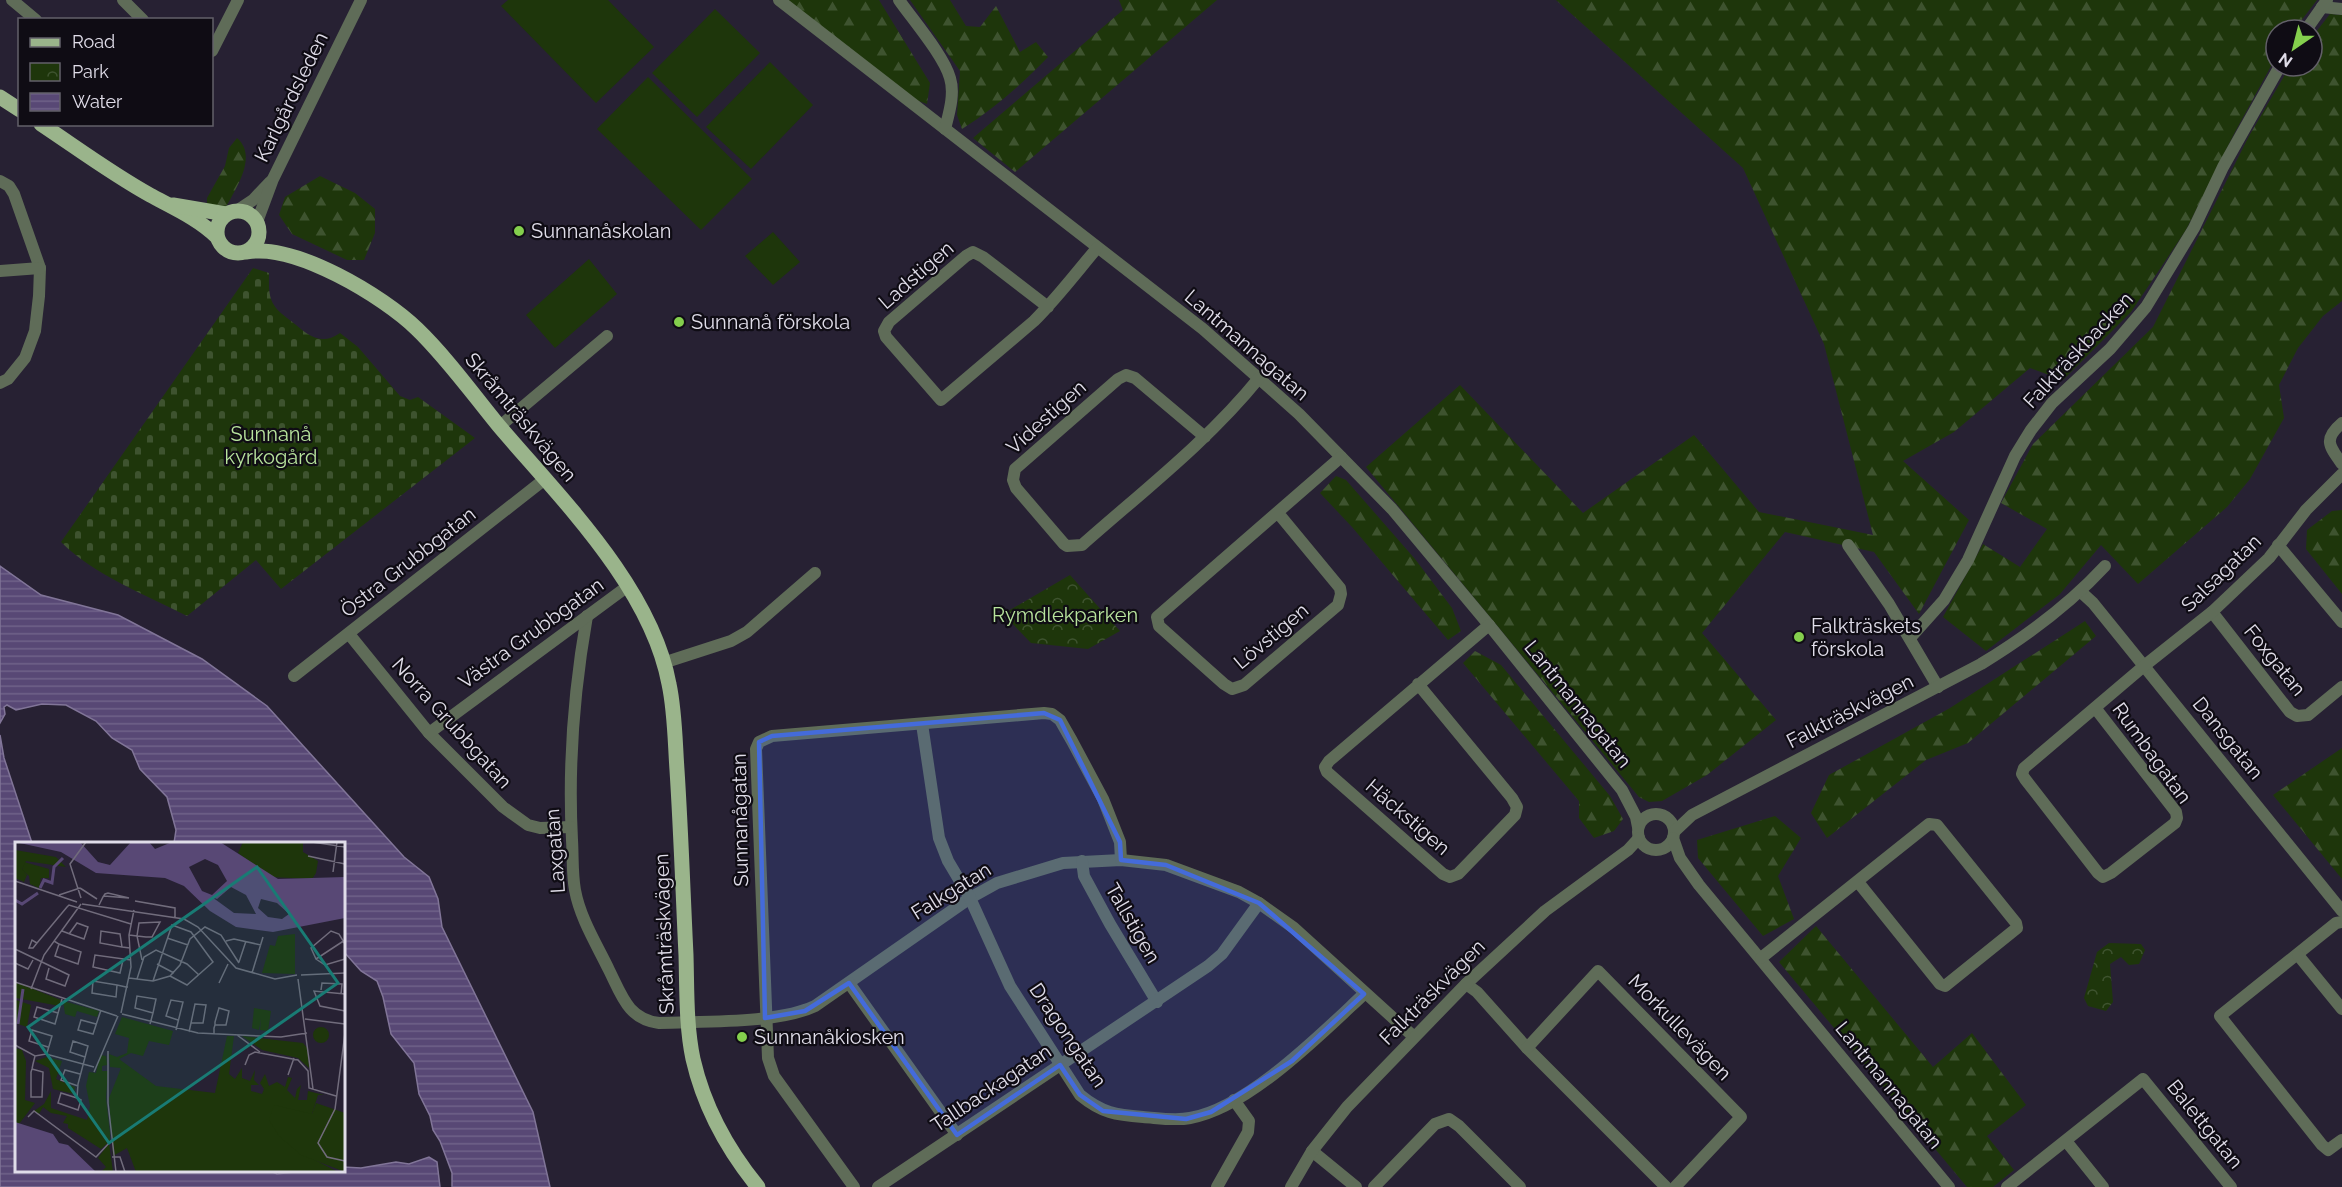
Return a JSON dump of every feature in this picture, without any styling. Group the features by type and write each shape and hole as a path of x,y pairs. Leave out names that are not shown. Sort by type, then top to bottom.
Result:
{"main road":[{"path":"0,97 18,109"},
{"path":"44,126 149,195 170,205 211,231 231,252 247,252 258,241 258,225 246,212 170,205"},
{"path":"217,237 219,222 232,212"},
{"name":"Skråmträskvägen","path":"258,225 288,255"},
{"name":"Skråmträskvägen","path":"247,252 255,250 288,255 363,288 416,328 545,478 634,594 656,639 669,683 675,735 688,1022 693,1059 709,1111 727,1145 758,1187"}],"street":[{"path":"12,0 34,18"},
{"path":"123,0 141,18"},
{"path":"213,49 238,0"},
{"name":"Karlgårdsleden","path":"258,225 273,179 361,0"},
{"name":"Lantmannagatan","path":"779,0 1203,329 1259,378 1392,509 1622,790 1645,841 1673,856 1687,868"},
{"path":"899,0 945,65 951,79 950,111 945,129"},
{"path":"2314,18 2325,3 2342,9"},
{"name":"Falkträskbacken","path":"1910,638 1944,600 1968,560 2015,456 2031,430 2052,403 2110,349 2146,307 2194,228 2223,167 2273,78"},
{"name":"Karlgårdsleden","path":"232,212 253,200 273,179"},
{"path":"0,181 9,186 14,194 40,268 35,332 25,358 8,379 0,383"},
{"name":"Ladstigen","path":"1048,307 983,257 973,252 890,322 884,331 886,337 941,400 1048,307 1097,248"},
{"path":"0,271 40,268"},
{"path":"500,426 607,336"},
{"name":"Videstigen","path":"1205,437 1135,378 1126,375 1118,379 1015,469 1013,480 1016,488 1064,544 1075,546 1082,544 1205,437 1236,406 1259,378"},
{"path":"2342,423 2332,431 2329,440 2331,449 2342,464"},
{"name":"Lövstigen","path":"1278,513 1340,588 1340,599 1338,604 1244,686 1232,688 1224,684 1159,626 1157,617 1341,457"},
{"name":"Salsagatan","path":"2144,666 2212,612 2269,558 2306,510 2342,474"},
{"name":"Östra Grubbgatan","path":"294,676 545,478"},
{"path":"1848,545 1889,603 1938,687"},
{"path":"2278,545 2342,622"},
{"name":"Falkträskvägen","path":"1692,815 1938,687 2021,640 2081,592 2105,566"},
{"path":"663,663 731,641 747,632 816,573"},
{"name":"Västra Grubbgatan","path":"429,733 628,586"},
{"name":"Dansgatan","path":"2081,592 2144,666 2342,911"},
{"name":"Foxgatan","path":"2212,612 2290,711 2297,716 2308,715 2342,687"},
{"name":"Laxgatan","path":"587,616 570,756 575,890 582,913 623,999 637,1016 646,1021 688,1022"},
{"name":"Häckstigen","path":"1418,684 1517,807 1515,815 1458,874 1450,877 1443,874 1336,780 1325,767 1329,761 1418,684 1489,625"},
{"name":"Norra Grubbgatan","path":"349,634 429,733 502,807 522,822 540,828 571,827"},
{"name":"Rumbagatan","path":"2096,709 2176,812 2177,818 2175,823 2103,877 2022,774 2024,768 2144,666"},
{"name":"Sunnanågatan","path":"854,1187 774,1076 768,1058 756,749 759,741 772,736 1052,714 1060,720 1103,799 1120,842 1121,860"},
{"name":"Dragongatan","path":"922,724 939,838 948,861 970,898 1010,986 1080,1095 1103,1111 1118,1115 1186,1119 1211,1113 1292,1061 1364,994"},
{"name":"Lantmannagatan","path":"1622,790 1641,805 1663,816 1673,835 1674,847 1687,868 1948,1187"},
{"path":"1692,815 1673,835 1667,846 1645,841 1644,818 1692,815"},
{"path":"1761,958 1929,824 1937,825 2016,923 2017,928 1945,986 1940,984 1858,882"},
{"name":"Falkträskvägen","path":"1291,1187 1312,1151 1347,1107 1413,1036 1466,984 1545,911 1629,850 1645,841"},
{"name":"Falkgatan","path":"688,1022 765,1018 804,1011 970,898 997,883 1063,863 1121,860 1166,865 1239,892 1259,903 1294,928 1364,994 1413,1036"},
{"name":"Tallstigen","path":"1082,861 1084,876 1157,1002"},
{"name":"Tallbackagatan","path":"878,1187 1208,966 1222,954 1259,903"},
{"path":"2342,922 2336,923 2220,1016 2322,1145 2328,1150 2342,1140"},
{"path":"2298,955 2342,1009"},
{"name":"Morkullevägen","path":"1527,1048 1598,971 1741,1117 1675,1187"},
{"path":"849,982 957,1135"},
{"path":"1466,984 1477,992 1527,1048 1666,1187"},
{"name":"Balettgatan","path":"2007,1187 2143,1078 2231,1187"},
{"path":"1217,1187 1248,1132 1249,1121 1234,1100"},
{"path":"1374,1187 1435,1124 1449,1119 1459,1126 1520,1187"},
{"path":"2066,1141 2103,1187"},
{"path":"1312,1151 1356,1187"}],"highlighted area":[{"path":"1044,713 1060,720 1120,842 1121,860 1166,865 1259,903 1364,994 1292,1061 1211,1112 1186,1119 1103,1111 1080,1095 1060,1065 957,1135 849,983 805,1011 765,1018 759,742 772,736"}],"green space":[{"path":"508,0 608,0 654,47 596,103 501,6"},
{"path":"787,0 879,0 930,83 927,104 916,100"},
{"path":"910,0 950,0 966,26 980,27 996,6 1020,52 1036,42 1048,57 1007,96 962,129 957,115 960,71"},
{"path":"1119,0 1217,0 1015,172 973,138 1123,10"},
{"path":"1556,0 2317,0 2303,18 2264,18 2265,78 2186,230 2131,312 2063,380 2030,368 1954,432 1903,461 1969,520 1919,614 1874,552 1785,532 1702,633 1776,720 1707,775 1662,801 1649,802 1639,797 1366,467 1460,385 1583,513 1694,435 1759,512 1873,535 1824,344 1743,168"},
{"path":"715,9 760,53 697,117 652,73"},
{"path":"2330,14 2342,15 2342,301 2323,316 2298,348 2279,385 2284,418 2250,479 2227,507 2138,584 2101,545 2060,594 1986,651 1943,617 1983,544 2020,567 2047,529 2001,503 2033,444 2153,327 2249,136 2283,78 2324,78 2324,22"},
{"path":"770,62 813,105 751,169 706,127"},
{"path":"648,77 752,179 701,230 597,129"},
{"path":"237,138 246,155 238,184 224,211 207,208 207,198 225,166 229,148"},
{"path":"320,176 355,193 375,209 375,233 364,260 347,260 292,234 279,215 285,197"},
{"path":"773,232 800,262 773,285 745,256"},
{"path":"589,259 617,294 555,348 526,315"},
{"name":"Sunnanå kyrkogård","path":"253,268 269,273 270,294 274,305 303,330 320,339 333,337 340,333 358,347 400,396 410,400 418,397 475,438 281,589 256,560 187,616 105,575 74,554 61,542"},
{"path":"1336,476 1346,480 1415,559 1452,608 1461,631 1448,640 1352,527 1320,493"},
{"path":"2342,510 2342,594 2306,549 2307,530 2332,511"},
{"name":"Rymdlekparken","path":"1070,575 1120,631 1088,649 1031,643 1003,614"},
{"path":"2085,621 2096,636 1968,743 1926,760 1827,838 1811,813 1829,775 1950,708"},
{"path":"1475,651 1501,665 1610,796 1623,819 1614,831 1594,838 1579,818 1579,801 1463,663"},
{"path":"2342,748 2342,879 2273,795"},
{"path":"1775,816 1801,838 1778,876 1794,919 1763,936 1698,858 1697,840"},
{"path":"1816,926 1933,1067 1972,1033 2026,1105 1987,1136 2014,1170 1993,1187 1967,1187 1779,962"},
{"path":"2109,943 2141,944 2145,950 2139,964 2129,965 2121,957 2110,964 2113,1002 2106,1011 2088,1006 2084,998 2097,952"}],"water":[{"path":"0,566 41,595 118,615 202,659 267,706 404,857 429,877 438,899 442,927 533,1112 550,1187 452,1187 452,1173 419,1094 414,1063 391,1034 377,981 361,971 345,953 345,842 174,842 176,830 167,797 140,769 132,750 112,738 96,721 66,705 42,704 16,710 7,705 4,707 5,714 0,723"},
{"path":"0,735 4,758 32,842 15,842 15,1172 272,1172 277,1174 345,1172 345,1167 361,1168 396,1162 409,1164 429,1157 437,1162 440,1187 0,1187"}],"place":[{"name":"Sunnanåskolan","path":"519,231"},
{"name":"Sunnanå förskola","path":"679,322"},
{"name":"Falkträskets förskola","path":"1799,637"},
{"name":"Sunnanåkiosken","path":"742,1037"}]}
